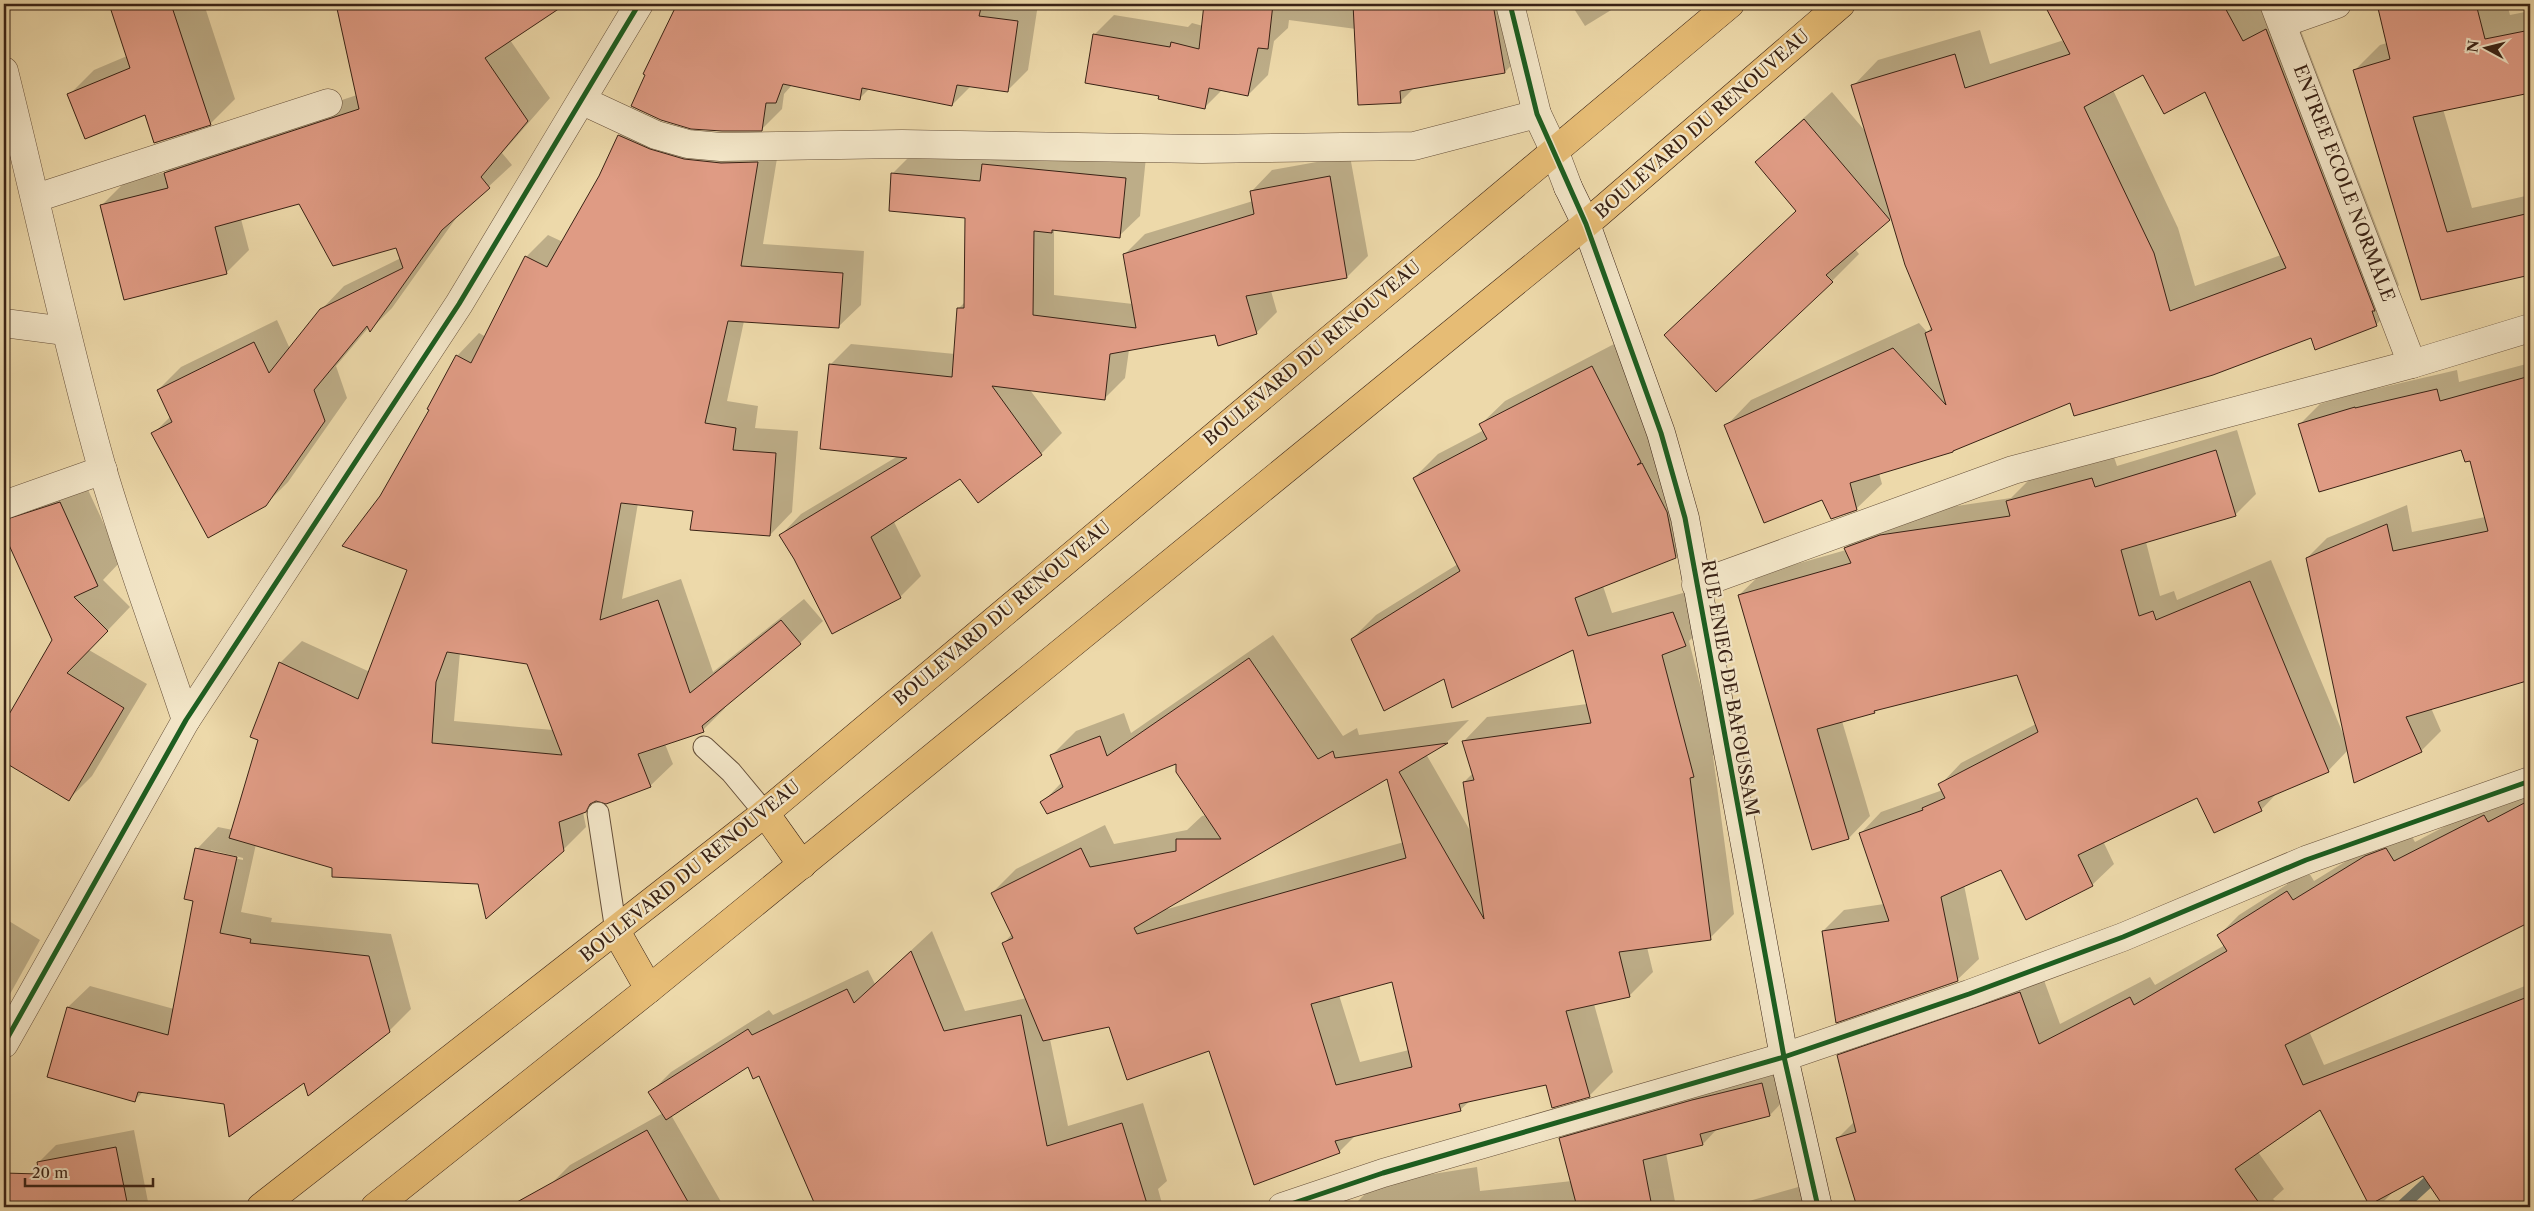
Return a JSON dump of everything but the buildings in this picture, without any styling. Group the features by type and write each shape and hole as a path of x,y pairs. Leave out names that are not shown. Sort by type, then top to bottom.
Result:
{"highway":[{"name":"BOULEVARD DU RENOUVEAU","path":"261,1207 765,813 1730,4"},
{"name":"BOULEVARD DU RENOUVEAU","path":"375,1207 649,990 1586,224 1841,4"},
{"path":"765,813 802,865"},
{"path":"616,931 649,990"}],"street":[{"path":"4,1044 186,720 459,304 639,4"},
{"name":"RUE ENIEG DE BAFOUSSAM","path":"1510,4 1537,114 1586,224 1661,433 1685,518 1784,1057 1818,1207"},
{"path":"2279,13 2338,4"},
{"name":"ENTREE ECOLE NORMALE","path":"2279,13 2412,364"},
{"path":"4,71 36,198 65,331 103,470 186,720"},
{"path":"582,101 656,135 688,144 767,147 902,144 1202,149 1414,146 1537,114"},
{"path":"36,198 328,103"},
{"path":"4,324 65,331"},
{"path":"1696,585 2013,470 2412,364 2530,328"},
{"path":"4,505 103,470"},
{"path":"1282,1207 1383,1173 1784,1057 1970,994 2114,941 2306,860 2530,781"}],"lane":[{"path":"704,747 731,772 765,813"},
{"path":"598,813 616,931"}],"waterway":[{"path":"2401,1207 2439,1172"}],"cycle path":[{"path":"4,1044 186,720 459,304 639,4"},
{"path":"1510,4 1537,114 1586,224 1661,433 1685,518 1784,1057 1818,1207"},
{"path":"1282,1207 1383,1173 1784,1057 1969,994 2123,937 2306,860 2530,781"}]}
